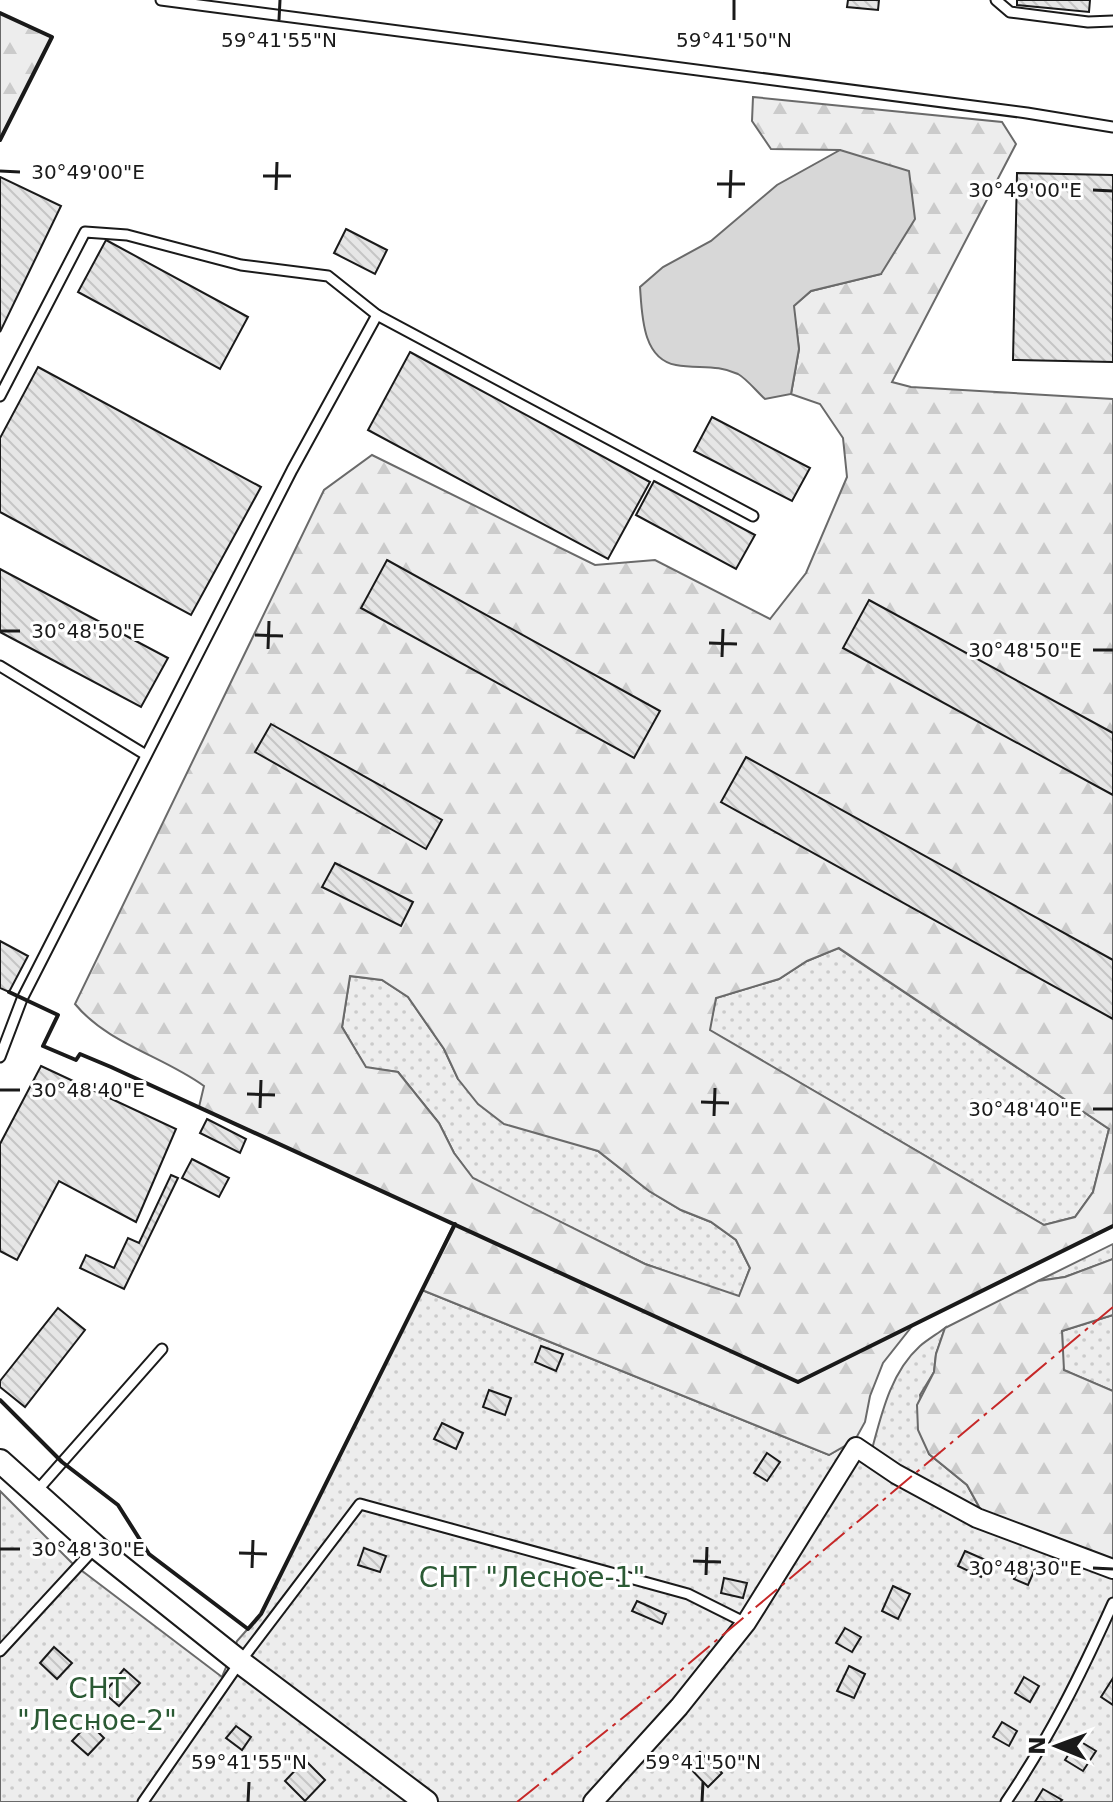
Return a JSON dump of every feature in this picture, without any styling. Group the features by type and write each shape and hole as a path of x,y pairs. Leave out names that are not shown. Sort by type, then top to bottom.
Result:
{"street":[{"path":"593,1802 679,1707 746,1623 856,1447 896,1474 977,1518 1113,1569"},
{"path":"0,1461 96,1547 240,1662 426,1802"}],"lane":[{"path":"161,0 1027,113 1113,127"},
{"path":"996,0 1010,12 1088,22 1113,21"},
{"path":"0,396 85,232 127,235 241,265 328,276 377,315 753,516"},
{"path":"0,1057 22,999 292,470 377,315"},
{"path":"0,666 146,755"},
{"path":"35,1493 162,1349"},
{"path":"143,1802 240,1662 360,1504 688,1594 746,1623"},
{"path":"0,1651 96,1547"},
{"path":"1006,1802 1041,1751 1113,1603"}],"green space":[{"path":"0,13 52,37 0,140"},
{"path":"753,97 1002,122 1016,144 892,382 911,387 1113,399 1113,1226 913,1325 883,1363 870,1396 865,1422 855,1440 829,1455 422,1290 454,1224 199,1107 204,1086 120,1040 88,1018 75,1004 324,490 372,455 595,565 655,560 770,619 806,573 847,477 843,438 820,404 791,394 799,349 793,306 811,291 881,274 840,150 771,149 752,121","holes":["839,948 1109,1129 1093,1192 1075,1217 1044,1225 710,1030 716,998 779,979 807,961","350,976 382,980 408,997 444,1049 458,1079 478,1104 504,1124 598,1151 649,1191 681,1210 711,1222 736,1240 750,1268 739,1296 645,1264 473,1178 454,1153 439,1123 398,1072 366,1067 342,1027"]},
{"path":"838,948 1109,1129 1093,1192 1075,1217 1044,1225 709,1030 716,998 779,979 807,961"},
{"path":"350,976 382,980 408,997 444,1049 458,1079 566,1140 598,1151 649,1191 681,1210 711,1222 736,1240 750,1268 739,1297 645,1264 473,1179 454,1153 439,1123 398,1072 366,1068 342,1027"},
{"path":"1113,1244 1113,1259 1065,1277 1038,1281"},
{"path":"1113,1259 1113,1315 1062,1331 1064,1370 1113,1391 1113,1567 988,1523 967,1485 929,1454 918,1430 917,1405 934,1372 936,1354 945,1328 1038,1281 1065,1277"},
{"name":"СНТ \"Лесное-1\"","path":"422,1290 829,1455 855,1440 871,1453 888,1396 901,1369 920,1346 945,1328 936,1354 934,1372 920,1395 929,1454 967,1485 988,1523 1113,1567 1113,1802 0,1802 0,1491 73,1564 222,1677 237,1641 261,1614"},
{"path":"1113,1315 1113,1391 1063,1370 1062,1331"}],"shaded area":[{"path":"840,150 909,171 915,219 881,274 811,291 794,306 799,349 791,394 765,399 738,374 715,368 676,365 656,354 646,334 640,287 663,267 711,241 777,185"}],"building":[{"path":"848,0 879,0 878,10 847,7"},
{"path":"1017,0 1090,0 1089,12 1017,5"},
{"path":"1017,173 1113,175 1113,362 1013,360"},
{"path":"0,177 61,206 0,332"},
{"path":"346,229 387,250 375,274 334,253"},
{"path":"106,240 248,317 220,369 78,292"},
{"path":"410,352 650,482 608,559 368,430"},
{"path":"38,367 261,487 191,615 0,512 0,438"},
{"path":"712,417 810,468 792,501 694,451"},
{"path":"654,481 755,535 736,569 636,515"},
{"path":"387,560 660,711 634,758 361,608"},
{"path":"0,569 168,658 141,707 0,632"},
{"path":"869,600 1113,733 1113,795 843,648"},
{"path":"271,724 442,820 426,849 255,752"},
{"path":"746,757 1113,960 1113,1019 721,802"},
{"path":"335,863 413,902 401,926 322,887"},
{"path":"0,941 28,956 9,992 0,988"},
{"path":"41,1066 176,1129 136,1222 59,1181 17,1260 0,1251 0,1144"},
{"path":"207,1119 246,1139 240,1153 200,1133"},
{"path":"192,1159 229,1178 219,1197 182,1178"},
{"path":"171,1175 178,1178 124,1289 80,1268 86,1255 114,1268 128,1238 139,1243"},
{"path":"58,1308 85,1330 25,1407 0,1387 0,1381"},
{"path":"541,1346 563,1354 556,1371 535,1362"},
{"path":"489,1390 511,1398 505,1415 483,1407"},
{"path":"442,1423 463,1433 456,1449 434,1439"},
{"path":"767,1453 780,1462 767,1481 754,1473"},
{"path":"364,1548 386,1556 380,1572 358,1565"},
{"path":"965,1551 988,1561 981,1577 958,1566"},
{"path":"1022,1563 1035,1569 1028,1585 1014,1579"},
{"path":"724,1578 747,1583 743,1598 721,1593"},
{"path":"893,1586 910,1594 898,1619 882,1611"},
{"path":"637,1601 666,1614 662,1624 632,1611"},
{"path":"845,1628 861,1637 852,1652 836,1643"},
{"path":"54,1647 72,1663 57,1679 40,1663"},
{"path":"849,1666 865,1674 854,1698 837,1691"},
{"path":"124,1669 140,1683 119,1706 104,1693"},
{"path":"1024,1677 1039,1686 1030,1702 1015,1693"},
{"path":"1113,1678 1113,1705 1101,1697"},
{"path":"1002,1722 1017,1731 1009,1746 993,1737"},
{"path":"89,1723 104,1738 88,1755 72,1741"},
{"path":"236,1726 251,1737 242,1750 226,1738"},
{"path":"1078,1740 1096,1751 1083,1771 1065,1760"},
{"path":"700,1752 722,1773 708,1787 687,1765"},
{"path":"305,1760 325,1780 305,1801 285,1781"},
{"path":"1043,1789 1062,1800 1035,1802"}],"wall":[{"path":"0,13 52,37 0,140"},
{"path":"9,992 58,1015 43,1046 76,1060 80,1054 111,1067 798,1382 1113,1226"},
{"path":"0,1400 62,1462 118,1505 149,1554 248,1629 261,1614 455,1224"}],"power":[{"path":"517,1802 649,1697 1113,1307"}],"park label":[{"name":"СНТ \"Лесное-2\"","path":"97,1704"}]}
